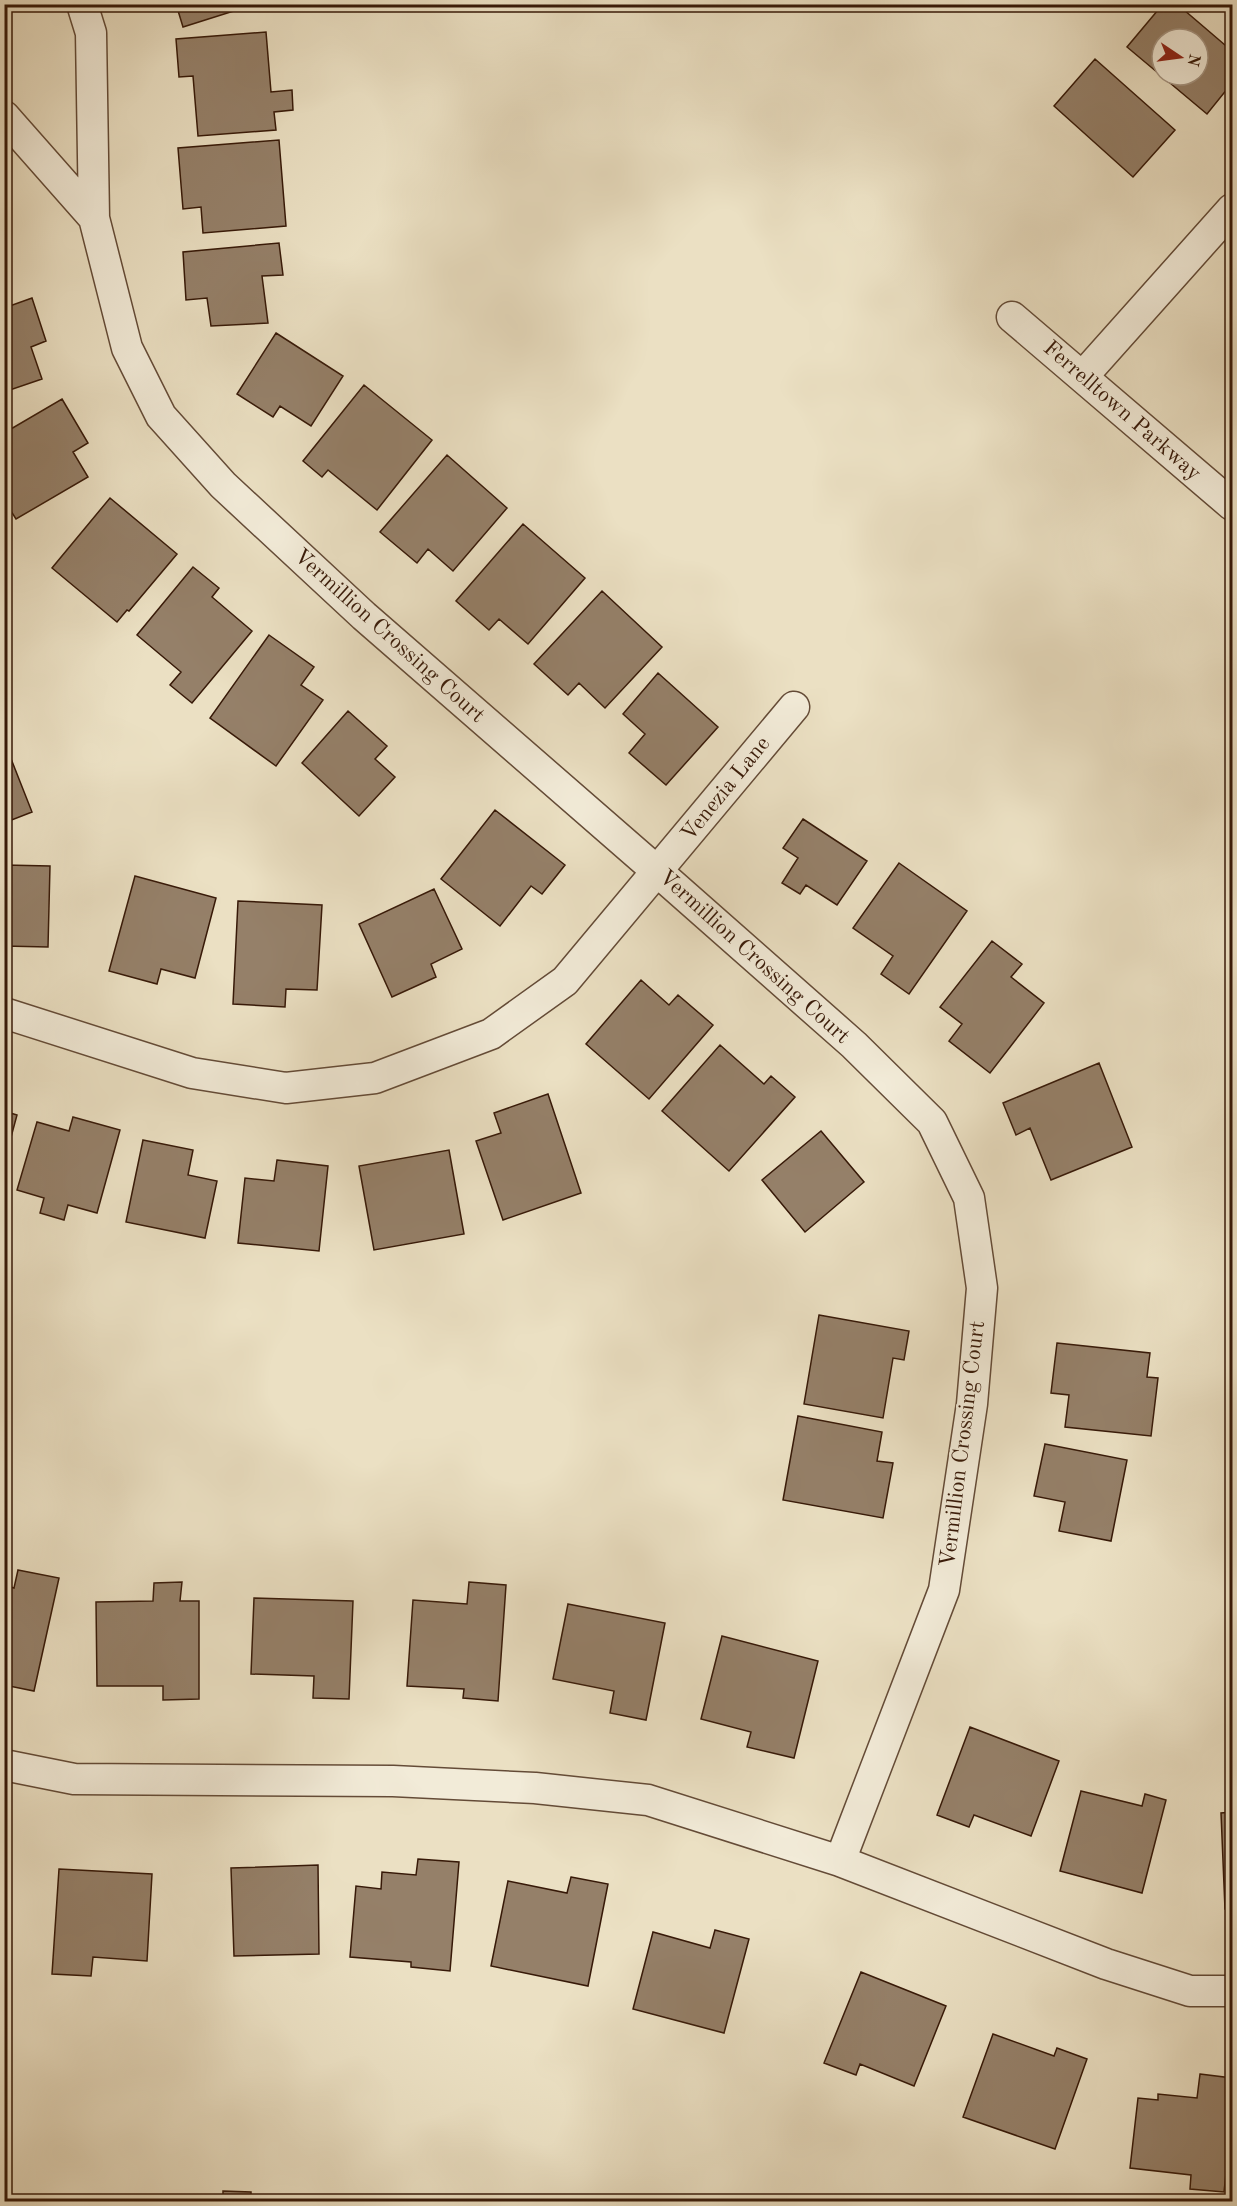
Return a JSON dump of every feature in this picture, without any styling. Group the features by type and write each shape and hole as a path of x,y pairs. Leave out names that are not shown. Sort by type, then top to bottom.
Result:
{"street":[{"name":"Vermillion Crossing Court","path":"82,4 91,33 94,218 127,348 161,416 223,485 364,616 854,1045 932,1122 969,1198 981,1288 972,1404 944,1590 840,1861"},
{"name":"Vermillion Crossing Court","path":"4,116 94,218"},
{"path":"1083,376 1233,209"},
{"name":"Ferrelltown Parkway","path":"1012,317 1233,505"},
{"name":"Venezia Lane","path":"4,1013 192,1073 286,1088 375,1078 491,1034 565,981 794,706"},
{"path":"4,1765 74,1779 393,1781 535,1788 648,1800 840,1861 1106,1964 1190,1991 1233,1991"}],"building":[{"path":"176,4 256,4 183,27"},
{"path":"1163,4 1177,4 1204,27 1150,27 1150,66 1127,47"},
{"path":"266,32 271,92 292,90 293,110 274,112 276,130 198,136 193,76 179,77 176,39"},
{"path":"1210,32 1232,51 1232,83 1207,114 1175,87 1210,87"},
{"path":"1095,59 1175,130 1133,177 1054,106"},
{"path":"279,140 286,226 203,233 201,207 183,209 178,148"},
{"path":"279,243 283,275 262,276 268,323 211,326 207,298 186,300 183,252"},
{"path":"32,298 46,341 31,347 42,379 4,392 4,308"},
{"path":"276,333 343,376 311,426 280,406 273,417 237,394"},
{"path":"364,385 432,440 377,510 328,470 322,477 303,461"},
{"path":"62,399 88,443 73,452 88,477 16,519 4,500 4,433"},
{"path":"447,455 507,508 453,571 428,549 417,563 380,532"},
{"path":"110,498 177,554 117,622 52,568"},
{"path":"523,524 585,578 528,644 499,619 489,630 456,601"},
{"path":"193,567 219,588 212,597 252,631 192,703 170,685 181,672 137,635"},
{"path":"602,591 662,647 605,708 579,683 568,695 534,664"},
{"path":"269,635 314,667 301,685 323,700 276,766 210,718"},
{"path":"658,673 718,727 666,785 629,753 645,734 623,714"},
{"path":"348,711 387,746 375,759 395,777 359,816 302,763"},
{"path":"4,741 32,812 4,823"},
{"path":"495,810 565,865 542,894 531,886 500,926 441,879"},
{"path":"803,819 867,861 837,905 806,885 800,894 782,883 798,858 783,848"},
{"path":"899,863 967,911 909,994 881,974 893,956 853,928"},
{"path":"4,865 50,866 48,947 4,946"},
{"path":"135,876 216,898 195,978 161,969 157,984 109,971"},
{"path":"434,889 462,949 431,964 436,977 392,997 359,924"},
{"path":"238,901 322,905 317,990 286,989 285,1007 233,1004"},
{"path":"992,941 1022,964 1011,977 1044,1003 990,1073 949,1041 962,1024 940,1007"},
{"path":"641,980 669,1005 678,995 713,1025 649,1099 586,1044"},
{"path":"720,1045 764,1084 771,1076 795,1097 729,1171 662,1111"},
{"path":"1099,1063 1132,1147 1051,1180 1030,1128 1016,1135 1003,1103"},
{"path":"548,1094 581,1193 503,1220 476,1141 501,1133 494,1113"},
{"path":"4,1111 17,1115 4,1163"},
{"path":"73,1117 120,1130 97,1213 68,1205 64,1220 40,1213 44,1198 17,1190 37,1122 69,1131"},
{"path":"821,1131 864,1182 805,1232 762,1180"},
{"path":"143,1140 193,1150 188,1175 217,1181 205,1238 126,1222"},
{"path":"449,1150 464,1234 374,1250 359,1166"},
{"path":"277,1160 328,1166 319,1251 238,1243 245,1178 274,1181"},
{"path":"819,1315 909,1331 904,1360 893,1358 883,1418 804,1404"},
{"path":"1057,1343 1150,1353 1147,1377 1158,1378 1151,1436 1065,1427 1069,1395 1051,1393"},
{"path":"798,1416 882,1432 877,1461 893,1463 883,1518 783,1500"},
{"path":"1045,1444 1127,1460 1111,1541 1059,1531 1065,1502 1034,1496"},
{"path":"18,1570 59,1578 34,1691 4,1685 4,1585 14,1588"},
{"path":"182,1582 180,1601 199,1601 199,1699 163,1700 163,1686 97,1686 96,1602 153,1601 154,1583"},
{"path":"469,1582 506,1585 498,1701 463,1698 464,1689 407,1686 413,1600 467,1604"},
{"path":"254,1598 353,1601 349,1699 313,1698 314,1676 251,1674"},
{"path":"568,1604 665,1623 646,1720 610,1713 614,1691 553,1679"},
{"path":"722,1636 818,1661 794,1758 747,1747 751,1732 701,1719"},
{"path":"970,1727 1059,1761 1031,1836 974,1815 969,1827 937,1815"},
{"path":"1081,1791 1142,1806 1145,1794 1166,1800 1142,1893 1060,1871"},
{"path":"1232,1812 1232,1909 1225,1909 1221,1813"},
{"path":"418,1859 459,1862 450,1971 411,1967 411,1962 350,1957 356,1886 381,1889 382,1872 416,1875"},
{"path":"318,1865 319,1954 234,1956 231,1868"},
{"path":"59,1869 152,1874 147,1961 93,1957 91,1976 52,1974"},
{"path":"571,1877 608,1884 588,1986 491,1966 508,1881 567,1893"},
{"path":"715,1930 749,1939 724,2033 633,2009 653,1932 710,1948"},
{"path":"861,1972 946,2006 914,2086 860,2064 856,2075 824,2063"},
{"path":"993,2034 1054,2056 1057,2048 1087,2059 1055,2149 963,2117"},
{"path":"1200,2074 1232,2078 1232,2117 1224,2192 1190,2189 1191,2175 1130,2168 1138,2098 1158,2100 1158,2094 1197,2098"},
{"path":"223,2191 251,2192 251,2202 223,2202"}]}
